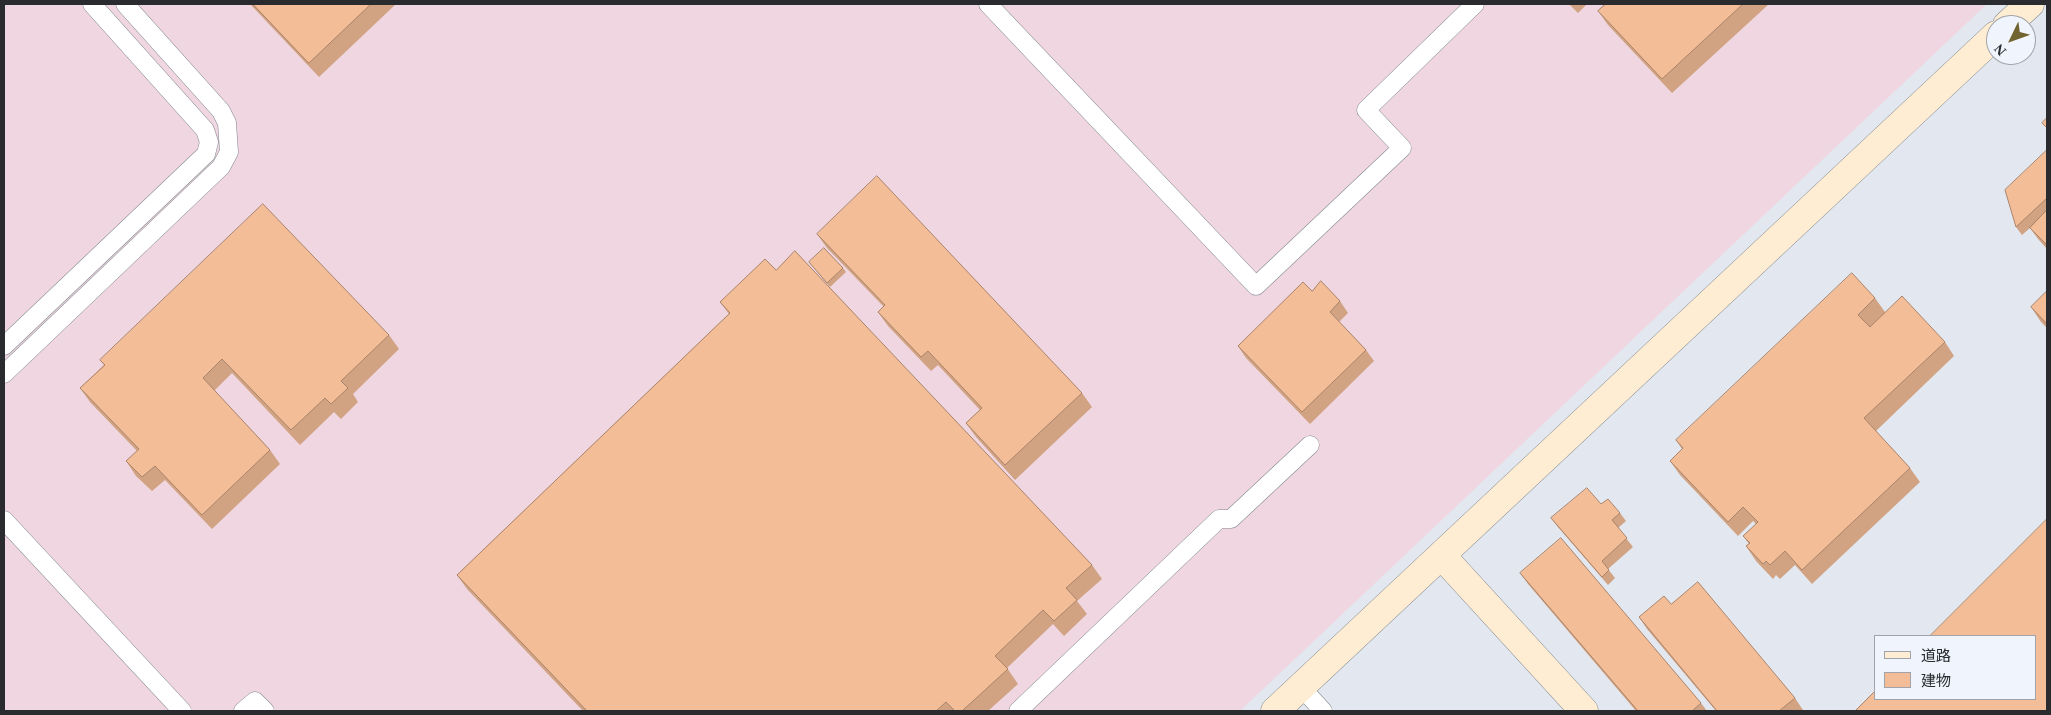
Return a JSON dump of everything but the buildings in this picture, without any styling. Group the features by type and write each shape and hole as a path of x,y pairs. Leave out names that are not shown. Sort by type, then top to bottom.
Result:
{"street":[{"path":"2018,15 2030,4"},
{"path":"1275,711 1986,44"},
{"path":"1442,556 1584,711"}],"lane":[{"path":"4,346 206,154 209,142 206,130 92,4"},
{"path":"4,374 221,167 230,152 227,123 221,111 125,4"},
{"path":"989,4 1256,286 1402,148 1366,110 1475,4"},
{"path":"1018,711 1218,519 1231,519 1310,445"},
{"path":"4,520 182,711"},
{"path":"1301,687 1323,711"},
{"path":"243,711 255,701 265,711"}],"shaded area":[{"path":"4,4 1987,4 1240,711 4,711"}]}
